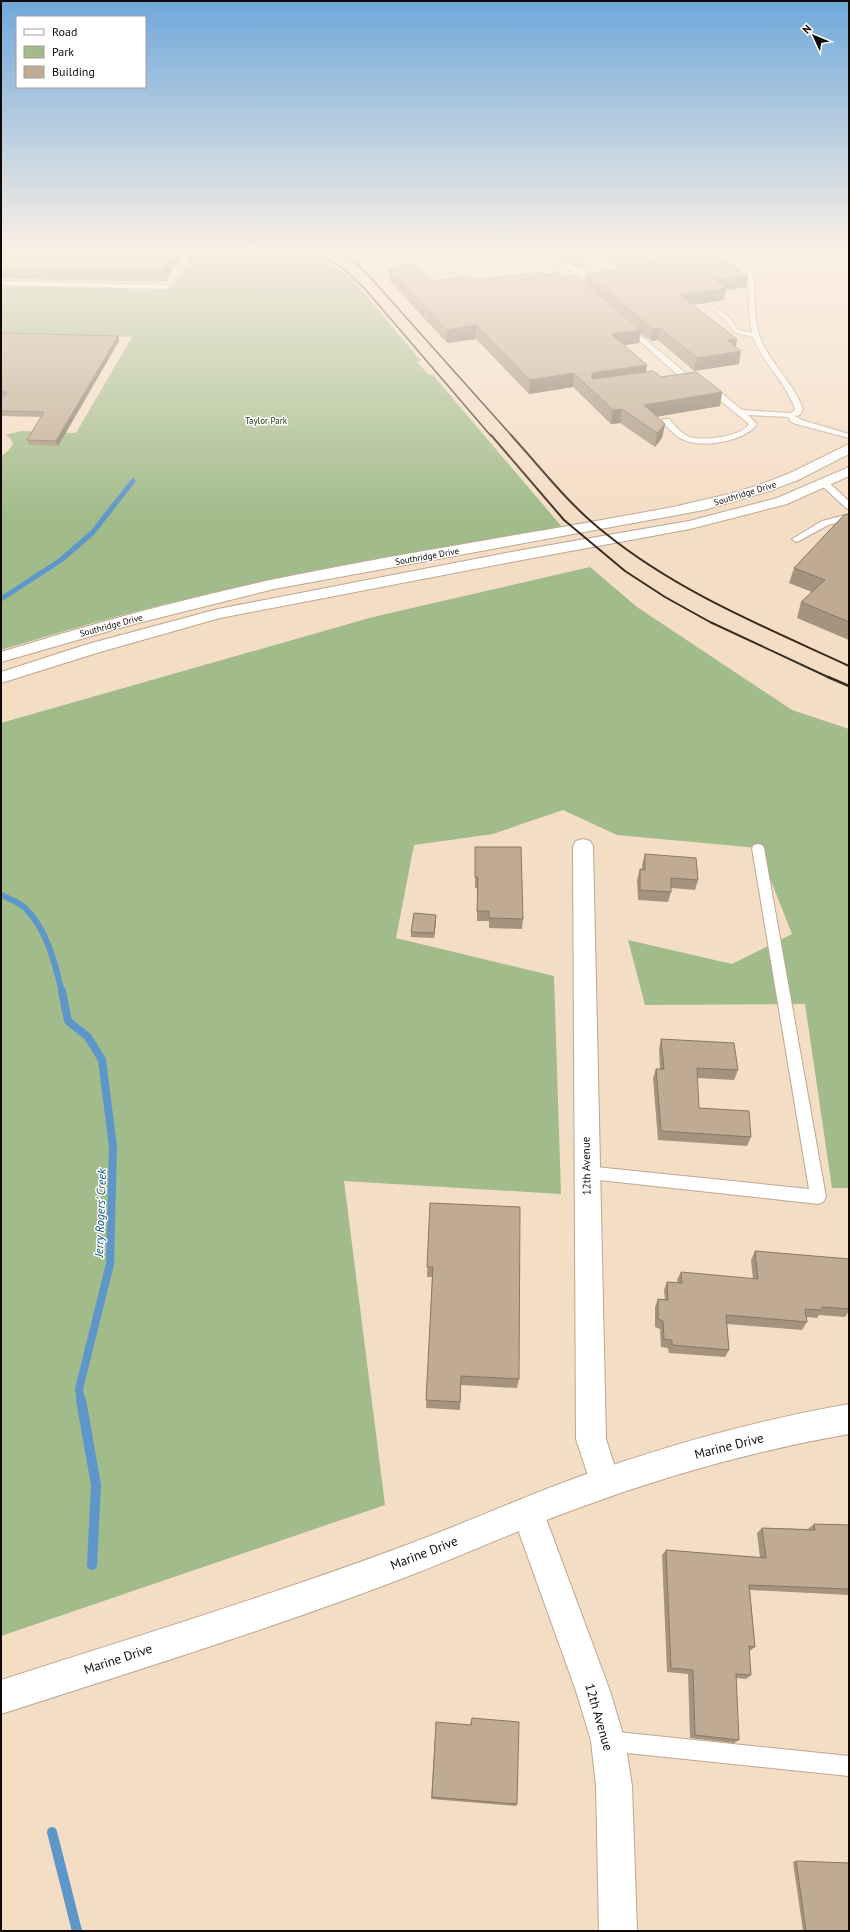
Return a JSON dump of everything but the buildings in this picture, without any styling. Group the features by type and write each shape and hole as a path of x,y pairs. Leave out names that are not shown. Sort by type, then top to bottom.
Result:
{"main road":[{"name":"Southridge Drive","path":"1,657 85,632 250,590 504,542 661,515 720,502 765,488 824,464 849,448"},
{"path":"824,464 824,483"},
{"name":"Southridge Drive","path":"1,678 94,648 218,614 522,555 690,525 782,501 849,471"},
{"name":"12th Avenue","path":"583,846 586,1173 591,1439 605,1483"},
{"name":"Marine Drive","path":"1,1697 242,1620 401,1563 605,1483 696,1454 813,1425 849,1419"},
{"name":"12th Avenue","path":"528,1513 593,1692 608,1741 614,1786 618,1931"}],"lane":[{"path":"640,339 680,376 714,391 741,412 752,422 752,428 738,436 715,440 688,439 666,421"},
{"path":"741,412 790,414 796,413 799,409 797,400 768,359 759,339"},
{"path":"790,414 794,420 799,422 849,436"},
{"path":"824,483 849,506"},
{"path":"796,539 825,523 849,517"},
{"path":"586,1173 818,1197 758,848"},
{"path":"608,1741 849,1766"}],"green space":[{"name":"Taylor Park","path":"131,339 403,339 421,361 417,362 429,375 433,375 562,527 377,558 275,578 118,616 1,650 1,456 8,451 13,444 10,438 5,435 21,431 76,433"},
{"path":"590,567 637,607 792,710 849,729 849,1188 832,1188 805,1004 645,1005 628,940 732,964 792,934 758,848 617,835 563,810 493,834 414,845 396,938 554,976 561,1194 344,1181 385,1505 1,1636 1,723 373,617"}],"waterway":[{"name":"Jerry Rogers' Creek","path":"1,599 61,560 93,532 133,481"},
{"name":"Jerry Rogers' Creek","path":"1,895 17,902 33,916 45,936 62,992"},
{"name":"Jerry Rogers' Creek","path":"62,991 68,1021 88,1037 102,1060 113,1147 110,1264 79,1389 81,1401"},
{"name":"Jerry Rogers' Creek","path":"81,1400 96,1485 92,1565"},
{"name":"Jerry Rogers' Creek","path":"52,1832 77,1931"}],"railway":[{"path":"408,339 491,436"},
{"path":"426,339 512,436"},
{"path":"491,435 564,520 625,571 665,597 710,622 830,678"},
{"path":"511,435 579,511 633,554 692,591 754,622 849,666"},
{"path":"828,677 849,686"}]}
